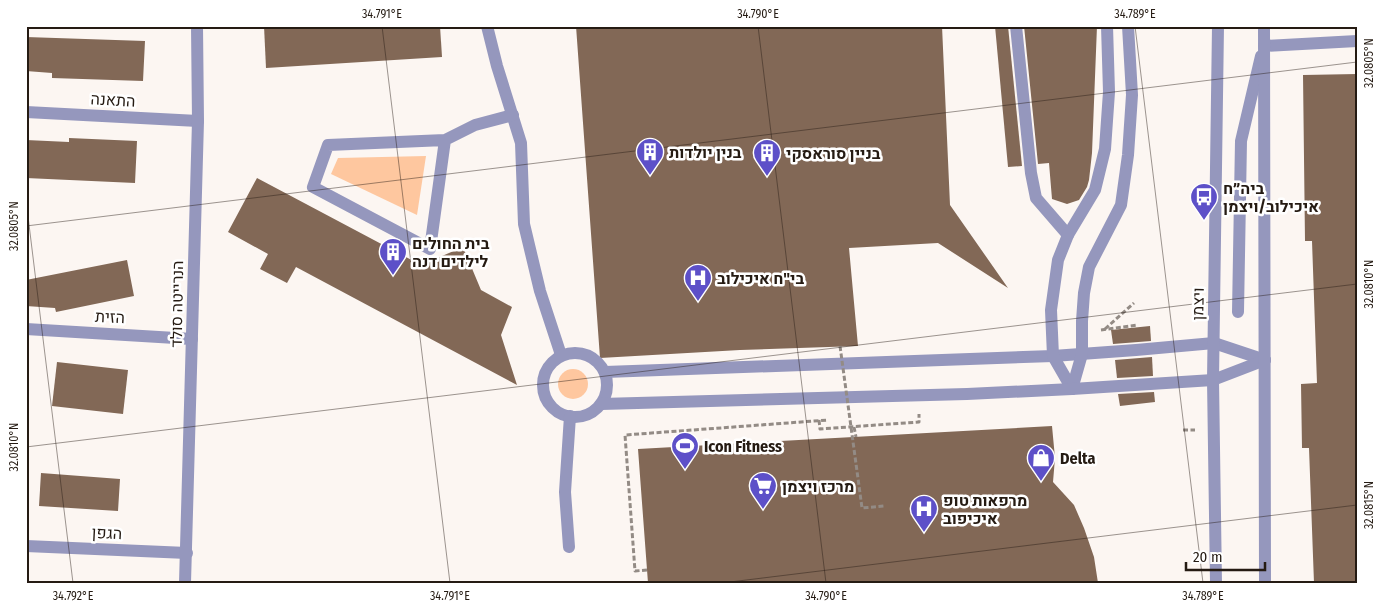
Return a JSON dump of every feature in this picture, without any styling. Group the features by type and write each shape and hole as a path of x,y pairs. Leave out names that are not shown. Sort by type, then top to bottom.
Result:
{"street":[{"name":"הנרייטה סולד","path":"185,583 198,121 197,26"},
{"path":"488,26 497,66 521,143 524,224 540,291 561,355"},
{"path":"1016,26 1031,173 1036,198 1068,235"},
{"path":"1072,389 1053,356 1050,310 1058,260 1068,235 1095,190 1105,150 1109,92 1107,26"},
{"path":"1072,389 1082,354 1084,293 1089,267 1121,206 1128,155 1132,95 1128,26"},
{"name":"ויצמן","path":"1216,583 1213,380 1218,26"},
{"path":"1264,26 1265,583"},
{"path":"1264,46 1357,41"},
{"path":"1238,312 1242,141 1264,46"},
{"name":"התאנה","path":"26,112 198,121"},
{"path":"445,140 430,249 313,187 328,145 445,140 475,125 512,115"},
{"name":"הזית","path":"26,329 192,338"},
{"path":"605,372 1053,356 1214,343 1265,360"},
{"path":"581,353 591,356 605,372 607,388 605,397 595,410 587,414 579,417 560,414 552,408 546,399 543,379 546,369 552,361 561,355 581,353"},
{"path":"601,404 967,394 1213,380 1265,360"},
{"path":"569,547 564,492 570,416"},
{"name":"הגפן","path":"26,546 187,553"}],"path":[{"path":"1105,330 1134,303"},
{"path":"840,346 862,508 884,506"},
{"path":"819,420 820,429 854,427 919,422 919,413 927,412"},
{"path":"846,418 855,418"},
{"path":"647,570 635,571 624,435 837,419"},
{"path":"854,427 856,437"}],"shaded area":[{"path":"426,156 417,215 331,174 338,158"},
{"path":"573,369 584,373 588,384 584,395 573,399 562,395 558,384 562,373"}],"building":[{"path":"264,26 440,26 442,57 266,68"},
{"name":"בניין סוראסקי","path":"576,26 942,26 950,205 1008,288 938,243 849,248 858,346 600,358"},
{"path":"995,26 1008,26 1022,166 1008,167"},
{"path":"1024,26 1097,26 1092,153 1089,180 1079,200 1067,204 1052,199 1049,163 1038,164"},
{"path":"26,37 145,41 143,81 52,78 52,73 26,71"},
{"path":"1357,74 1357,583 1314,583 1309,448 1302,448 1301,384 1317,383 1312,241 1305,241 1303,75"},
{"path":"69,138 137,141 135,183 26,178 26,140 69,142"},
{"name":"בית החולים לילדים דנה","path":"257,178 421,265 463,247 481,290 512,307 501,335 517,385 296,267 287,283 260,269 268,254 228,232"},
{"path":"127,260 134,296 56,312 55,308 26,306 26,280"},
{"path":"1150,326 1151,341 1113,344 1111,330"},
{"path":"1152,357 1153,376 1117,378 1115,360"},
{"path":"57,362 128,370 123,414 52,406"},
{"path":"1154,392 1155,402 1120,406 1118,394"},
{"name":"מרכז ויצמן","path":"1052,426 1055,458 1053,482 1074,505 1094,557 1098,583 648,583 638,449"},
{"path":"41,473 120,479 118,511 39,506"}],"place":[{"name":"בנין יולדות","path":"650,176"},
{"name":"בניין סוראסקי","path":"767,177"},
{"name":"ביה״ח איכילוב/ויצמן","path":"1204,221"},
{"name":"בית החולים לילדים דנה","path":"393,276"},
{"name":"בי\"ח איכילוב","path":"698,302"},
{"name":"Icon Fitness","path":"685,470"},
{"name":"Delta","path":"1041,482"},
{"name":"מרכז ויצמן","path":"763,510"},
{"name":"מרפאות טופ איכיפוב","path":"924,533"}]}
